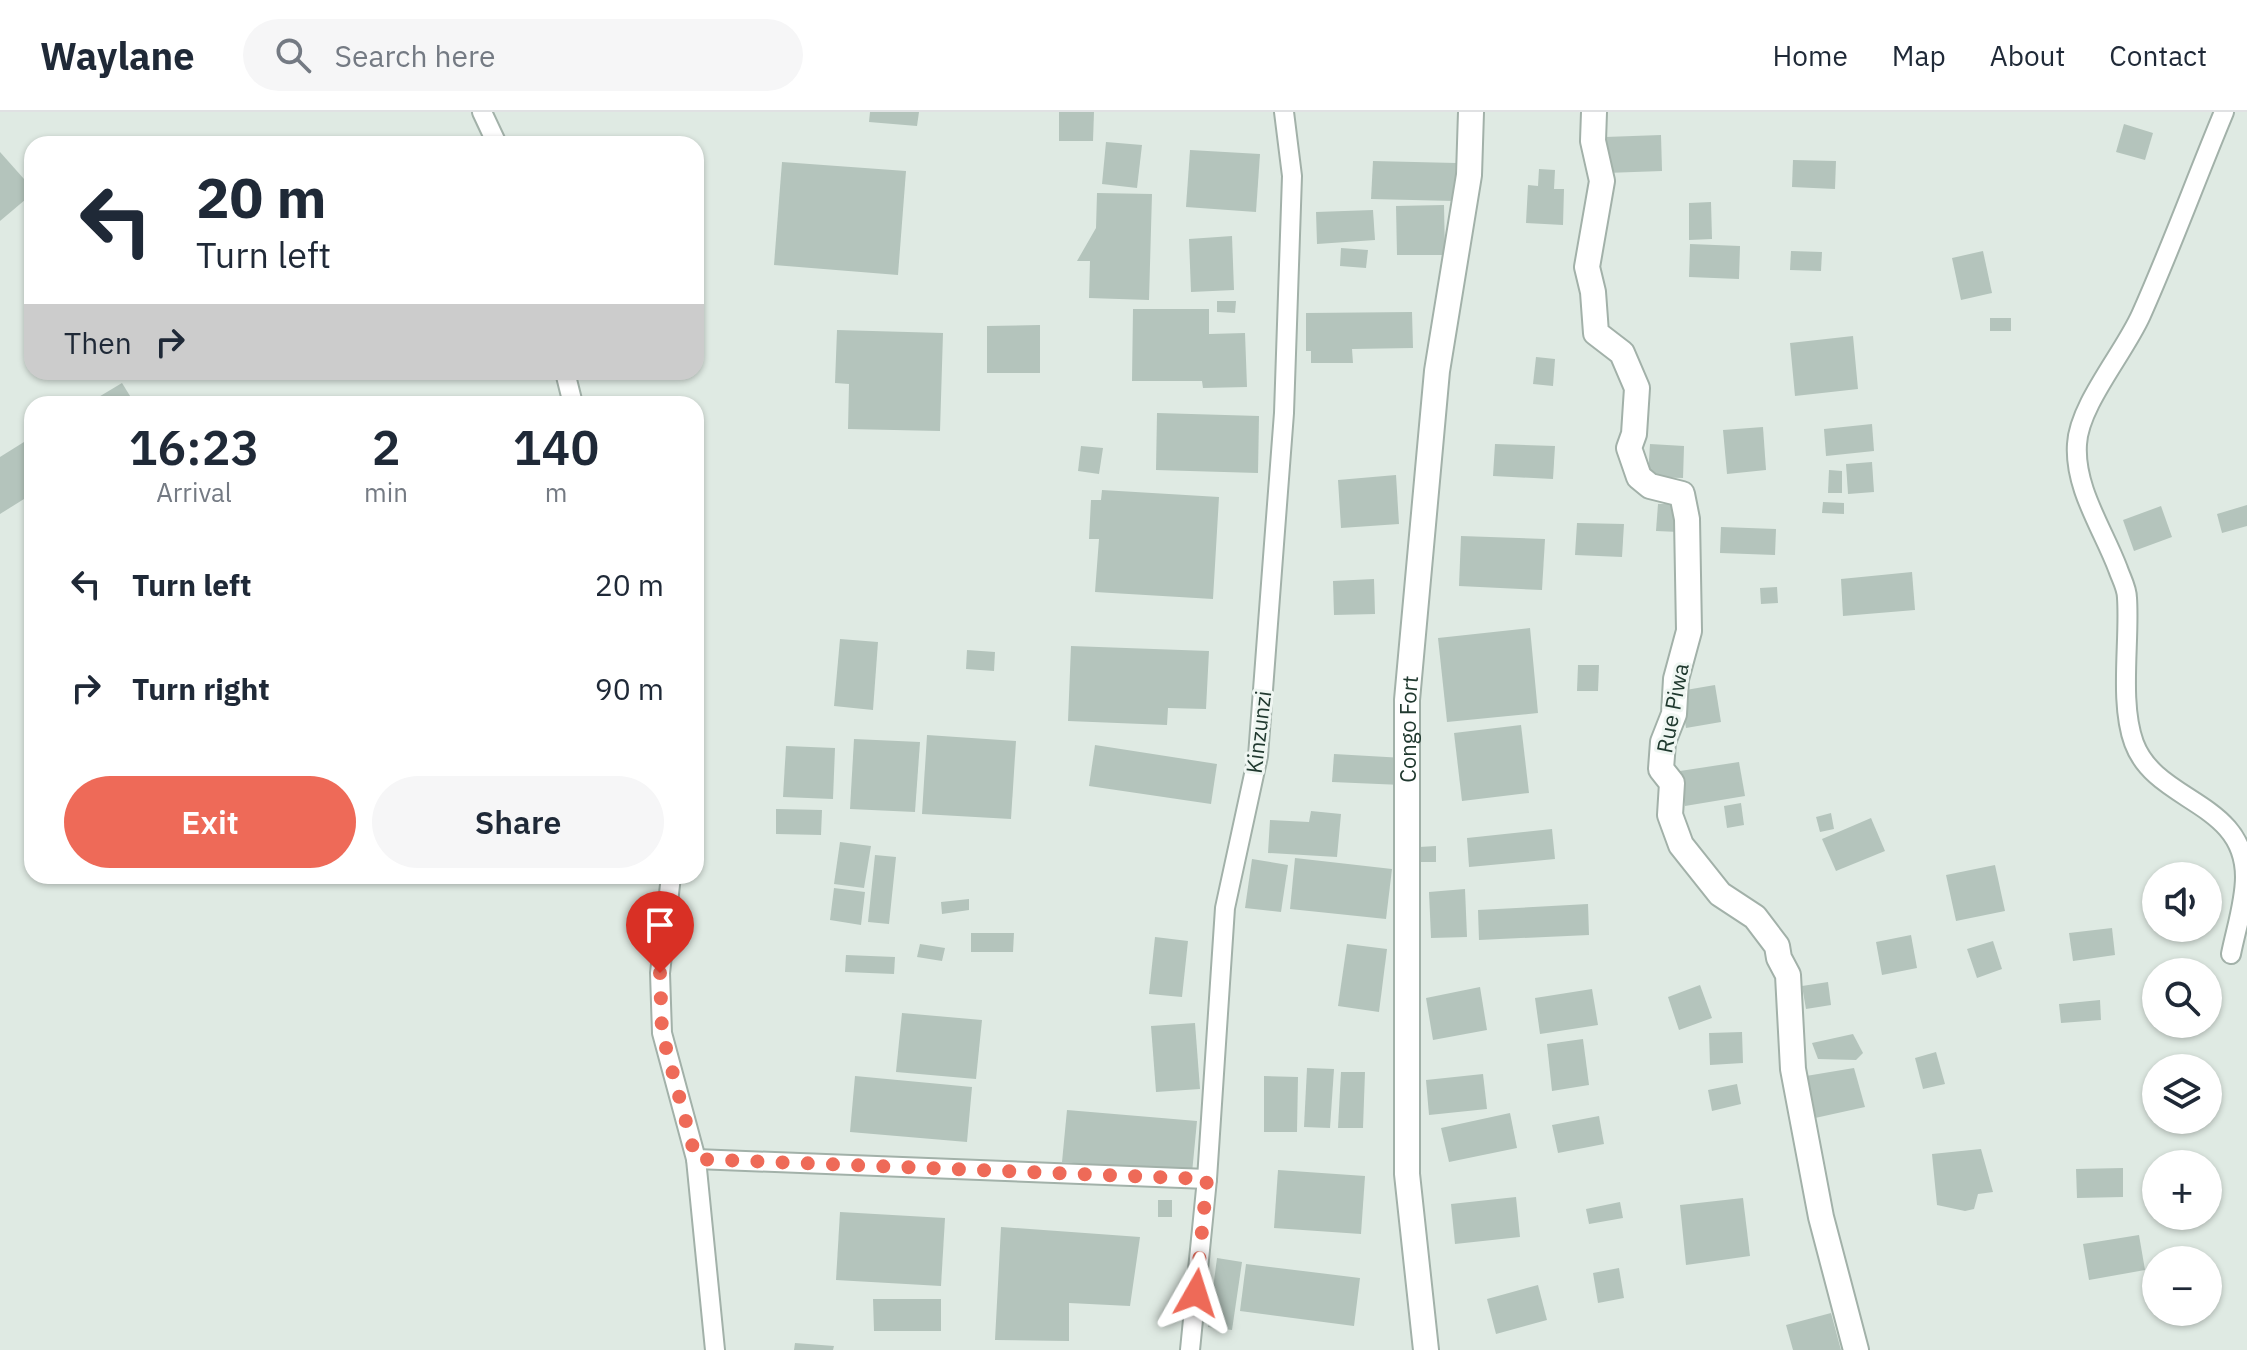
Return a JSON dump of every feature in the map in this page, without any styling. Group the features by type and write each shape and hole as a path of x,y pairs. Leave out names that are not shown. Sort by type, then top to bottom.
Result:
{"street":[{"name":"Congo Fort","path":"1426,1350 1413,1256 1407,1174 1404,824 1407,700 1437,371 1469,175 1471,112"},
{"name":"Rue Piwa","path":"1594,112 1593,141 1602,181 1587,267 1593,292 1596,333 1622,353 1637,388 1629,448 1639,477 1650,486 1682,494 1687,519 1689,631 1676,679 1674,714 1661,756 1661,769 1672,783 1670,815 1681,845 1720,894 1755,917 1777,946 1788,975 1793,1069 1821,1217 1856,1350"}],"lane":[{"path":"482,112 493,136"},
{"name":"Kinzunzi","path":"1190,1350 1207,1179 1225,908 1258,756 1283,428 1292,176 1284,112"},
{"path":"2224,112 2142,313 2124,351 2087,407 2076,442 2079,482 2127,594 2128,718 2134,743 2156,776 2173,790 2205,806 2224,822 2238,846 2245,873 2231,954"},
{"path":"670,884 660,973 662,1033 696,1159 715,1350"},
{"path":"696,1159 1207,1179"}],"building":[{"path":"870,112 919,112 917,126 869,122"},
{"path":"1059,112 1094,112 1093,141 1059,141"},
{"path":"2124,124 2153,133 2145,160 2116,152"},
{"path":"1661,135 1662,171 1606,173 1605,137"},
{"path":"1106,142 1142,145 1137,188 1102,184"},
{"path":"1190,150 1260,154 1256,212 1186,207"},
{"path":"0,152 24,179 24,201 0,221"},
{"path":"1793,160 1836,161 1835,189 1792,187"},
{"path":"1373,161 1456,163 1454,201 1371,199"},
{"path":"782,162 906,171 898,275 774,265"},
{"path":"1539,169 1555,170 1554,189 1564,189 1563,225 1526,223 1528,185 1538,186"},
{"path":"1097,193 1152,194 1149,300 1089,298 1090,261 1077,261 1096,228"},
{"path":"1711,202 1712,239 1689,240 1689,203"},
{"path":"1444,205 1445,255 1397,255 1396,206"},
{"path":"1373,210 1375,240 1317,244 1316,212"},
{"path":"1232,236 1234,290 1191,292 1189,239"},
{"path":"1690,244 1740,246 1739,279 1689,277"},
{"path":"1341,248 1368,250 1366,268 1340,266"},
{"path":"1791,251 1822,252 1821,271 1790,270"},
{"path":"1983,251 1992,293 1961,300 1952,258"},
{"path":"1217,301 1236,301 1235,313 1217,312"},
{"path":"1133,309 1209,309 1209,334 1245,333 1247,387 1203,388 1202,381 1132,381"},
{"path":"1412,312 1413,348 1352,349 1353,363 1311,363 1311,351 1306,351 1306,313"},
{"path":"1990,318 2011,318 2011,331 1990,331"},
{"path":"1040,325 1040,373 987,373 987,326"},
{"path":"837,330 943,333 940,431 848,429 849,384 835,383"},
{"path":"1853,336 1858,389 1795,396 1790,343"},
{"path":"1536,357 1555,359 1553,386 1533,384"},
{"path":"122,383 130,396 100,396"},
{"path":"1157,413 1259,416 1258,473 1156,470"},
{"path":"1872,424 1874,451 1826,456 1824,429"},
{"path":"1763,427 1766,470 1727,474 1723,430"},
{"path":"24,442 24,499 0,514 0,457"},
{"path":"1495,444 1555,446 1553,479 1493,476"},
{"path":"1650,444 1684,446 1683,478 1648,477"},
{"path":"1081,446 1103,448 1099,474 1078,471"},
{"path":"1872,462 1874,492 1848,494 1846,464"},
{"path":"1829,470 1842,471 1842,493 1828,493"},
{"path":"1396,475 1399,524 1341,528 1338,480"},
{"path":"1102,490 1219,497 1213,599 1095,592 1099,539 1089,539 1091,500 1101,500"},
{"path":"1823,502 1844,503 1844,514 1822,513"},
{"path":"1658,504 1680,504 1679,532 1656,531"},
{"path":"2247,505 2247,526 2222,533 2217,514"},
{"path":"2161,506 2172,537 2134,551 2123,520"},
{"path":"1577,523 1624,524 1622,557 1575,555"},
{"path":"1721,527 1776,529 1775,555 1720,553"},
{"path":"1461,536 1545,539 1542,590 1459,586"},
{"path":"1912,572 1915,610 1843,616 1841,579"},
{"path":"1374,579 1375,614 1334,615 1333,581"},
{"path":"1777,587 1778,603 1761,604 1760,588"},
{"path":"1530,628 1538,713 1447,722 1438,638"},
{"path":"840,639 878,642 873,710 834,706"},
{"path":"1071,646 1209,651 1206,709 1168,708 1167,725 1068,721"},
{"path":"967,650 995,652 994,671 966,669"},
{"path":"1578,665 1599,665 1598,691 1577,691"},
{"path":"1715,685 1721,722 1686,728 1680,691"},
{"path":"1521,725 1529,793 1462,801 1454,733"},
{"path":"927,735 1016,741 1011,819 922,814"},
{"path":"854,739 920,742 915,812 850,809"},
{"path":"1095,745 1217,764 1211,804 1089,786"},
{"path":"786,746 835,748 833,799 783,797"},
{"path":"1334,754 1404,758 1402,785 1332,782"},
{"path":"1739,762 1745,796 1685,806 1680,771"},
{"path":"1741,803 1744,825 1727,828 1724,806"},
{"path":"776,809 822,810 821,835 776,834"},
{"path":"1311,811 1341,814 1337,857 1268,853 1270,820 1309,822"},
{"path":"1831,813 1834,829 1820,832 1816,817"},
{"path":"1871,818 1885,851 1836,871 1822,839"},
{"path":"1552,829 1555,859 1469,867 1467,838"},
{"path":"840,842 871,846 864,888 834,884"},
{"path":"1436,846 1436,862 1419,862 1419,847"},
{"path":"875,855 896,857 889,924 868,922"},
{"path":"1295,858 1392,869 1386,919 1290,909"},
{"path":"1252,859 1288,865 1281,912 1245,908"},
{"path":"1995,865 2005,911 1956,921 1946,875"},
{"path":"834,888 865,892 861,925 830,920"},
{"path":"1465,889 1467,937 1431,938 1429,892"},
{"path":"969,899 969,910 942,914 941,902"},
{"path":"1588,904 1589,935 1479,940 1478,910"},
{"path":"2112,928 2115,955 2073,961 2069,933"},
{"path":"971,933 1014,933 1013,952 971,952"},
{"path":"1911,935 1917,968 1882,975 1876,942"},
{"path":"1155,937 1188,941 1182,997 1149,994"},
{"path":"1993,941 2002,969 1977,978 1967,949"},
{"path":"920,944 945,948 942,961 917,957"},
{"path":"1347,944 1387,949 1379,1012 1338,1006"},
{"path":"846,955 895,957 894,974 845,972"},
{"path":"1828,982 1831,1005 1806,1009 1802,986"},
{"path":"1700,985 1712,1018 1679,1030 1668,997"},
{"path":"1480,987 1487,1030 1433,1040 1426,998"},
{"path":"1592,989 1598,1025 1540,1034 1535,998"},
{"path":"2100,1000 2101,1020 2061,1023 2059,1004"},
{"path":"902,1013 982,1020 976,1079 896,1072"},
{"path":"1195,1023 1200,1089 1156,1092 1151,1026"},
{"path":"1742,1032 1743,1063 1710,1065 1709,1033"},
{"path":"1853,1034 1863,1053 1856,1060 1818,1059 1812,1043"},
{"path":"1583,1039 1589,1085 1552,1091 1547,1044"},
{"path":"1936,1052 1945,1084 1923,1089 1915,1058"},
{"path":"1307,1068 1334,1069 1330,1128 1304,1127"},
{"path":"1854,1068 1865,1107 1815,1118 1806,1076"},
{"path":"1341,1072 1365,1072 1363,1128 1338,1128"},
{"path":"1483,1074 1487,1109 1429,1115 1426,1080"},
{"path":"855,1076 972,1087 967,1142 850,1132"},
{"path":"1264,1076 1298,1077 1297,1132 1264,1132"},
{"path":"1737,1084 1741,1104 1712,1111 1708,1090"},
{"path":"1067,1110 1197,1121 1192,1173 1062,1162"},
{"path":"1510,1113 1517,1148 1449,1162 1441,1128"},
{"path":"1599,1116 1604,1144 1558,1153 1552,1125"},
{"path":"1981,1149 1993,1192 1978,1194 1974,1209 1965,1211 1937,1205 1932,1154"},
{"path":"2123,1168 2123,1197 2077,1198 2076,1169"},
{"path":"1278,1170 1365,1176 1361,1234 1274,1228"},
{"path":"1516,1197 1520,1237 1455,1244 1451,1204"},
{"path":"1743,1198 1750,1256 1686,1265 1680,1205"},
{"path":"1158,1200 1172,1200 1172,1217 1158,1217"},
{"path":"1620,1202 1623,1218 1589,1224 1586,1209"},
{"path":"840,1212 945,1218 941,1286 836,1280"},
{"path":"1001,1227 1140,1237 1130,1306 1069,1303 1069,1341 995,1340"},
{"path":"2139,1235 2142,1271 2089,1280 2083,1244"},
{"path":"1217,1258 1242,1262 1232,1330 1208,1327"},
{"path":"1246,1264 1360,1278 1354,1326 1240,1311"},
{"path":"1619,1268 1624,1298 1598,1303 1593,1273"},
{"path":"1538,1285 1547,1320 1496,1334 1487,1299"},
{"path":"873,1299 941,1299 941,1331 874,1331"},
{"path":"1831,1313 1841,1350 1793,1350 1786,1325"},
{"path":"795,1343 834,1346 833,1350 794,1350"}],"route":[{"path":"660,973 662,1033 696,1159 1207,1179 1196,1293"}]}
